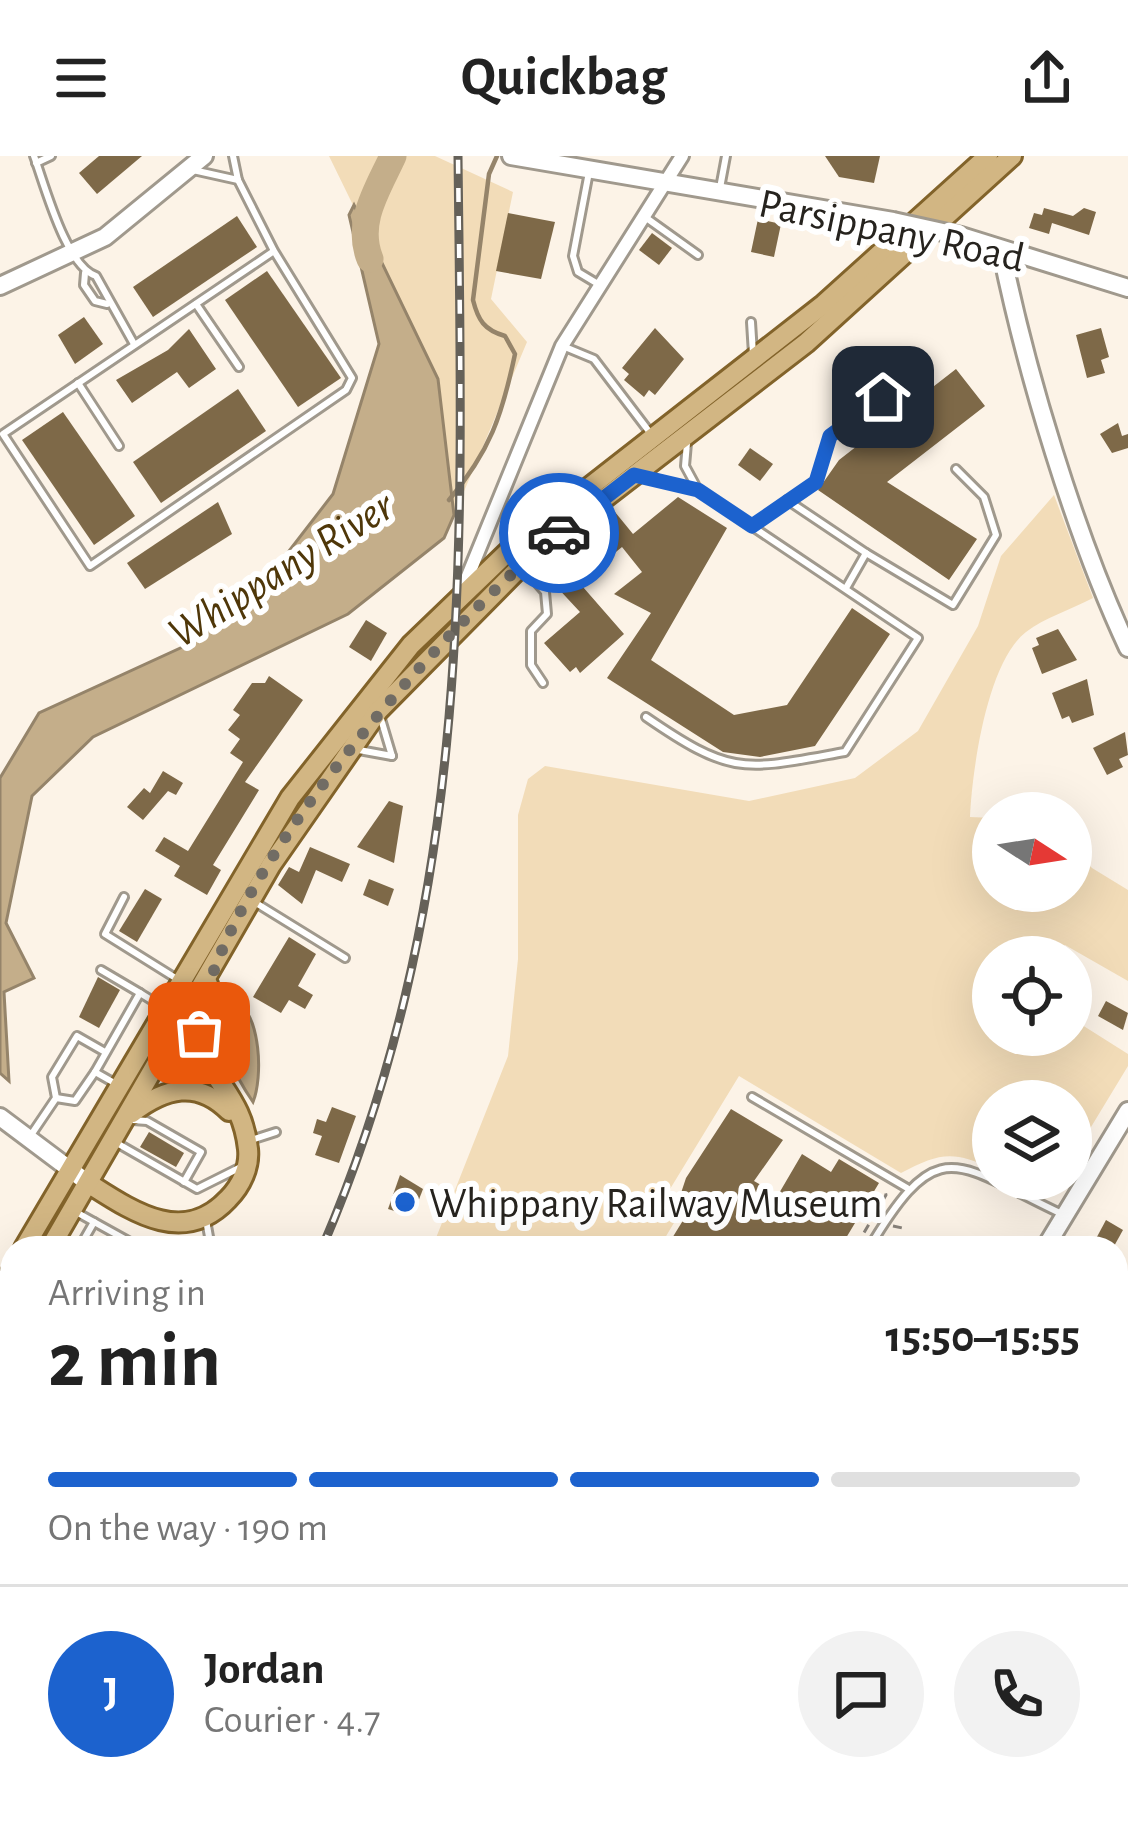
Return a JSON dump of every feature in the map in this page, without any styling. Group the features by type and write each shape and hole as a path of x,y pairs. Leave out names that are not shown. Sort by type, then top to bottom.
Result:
{"main road":[{"path":"0,286 72,254 134,218 204,156"},
{"path":"31,1236 164,1007 325,749 461,594 567,502 753,363 988,156"},
{"path":"58,1236 229,935 378,711 521,565 824,328 1012,156"},
{"name":"Parsippany Road","path":"515,158 586,166 663,184 893,221 961,236 1128,288"},
{"path":"1001,249 1011,300 1080,520 1128,648"},
{"path":"0,1117 68,1170 162,1223 206,1216 232,1196 248,1148 203,1052 199,1033 209,980 229,935"},
{"path":"124,1119 155,1095 184,1089 223,1104 239,1121"},
{"path":"1052,1236 1128,1111"}],"street":[{"path":"461,594 562,346 682,156"}],"lane":[{"path":"51,156 35,159 72,254 85,272 84,285 95,301 107,304 134,345"},
{"path":"233,156 238,180 274,251 349,368 346,390 90,566 3,434 274,251"},
{"path":"719,193 726,156"},
{"path":"586,166 573,256 578,272 598,284"},
{"path":"189,169 238,180"},
{"path":"643,214 698,255"},
{"path":"196,304 239,368"},
{"path":"752,322 753,363"},
{"path":"562,346 600,367 654,438"},
{"path":"78,383 119,446"},
{"path":"752,526 816,482 830,436 883,397"},
{"path":"687,436 685,466 698,490"},
{"path":"787,500 953,605 996,535 984,497 956,469"},
{"path":"634,475 698,490 919,638 845,752 757,767 704,758 646,717"},
{"path":"846,588 866,553"},
{"path":"521,565 545,592 547,614 531,631 531,665 543,683"},
{"path":"349,750 392,756 378,711"},
{"path":"124,897 105,934 180,981"},
{"path":"251,899 345,958"},
{"path":"101,970 164,1007"},
{"path":"56,1098 75,1101 140,993"},
{"path":"25,1138 56,1098 52,1077 77,1036 105,1052"},
{"path":"94,1072 118,1085"},
{"path":"752,1097 907,1188"},
{"path":"124,1119 147,1120 201,1152 184,1182"},
{"path":"112,1140 197,1189 237,1171 248,1148 276,1132"},
{"path":"877,1236 907,1188 928,1169 948,1165 1065,1215"},
{"path":"72,1210 119,1236"},
{"path":"206,1216 209,1236"},
{"path":"86,1236 94,1222"}],"path":[{"path":"862,1236 886,1195 882,1183"},
{"path":"892,1226 907,1229"}],"shaded area":[{"path":"329,156 435,156 513,192 491,299 527,342 454,515 438,379"},
{"path":"1054,495 1093,598 1026,632 1001,667 984,718 974,773 972,912 1092,912 1092,868 1128,890 1128,981 1092,960 1092,936 972,936 972,1056 1092,1056 1092,1031 1128,1054 1128,1066 1092,1125 1092,1080 972,1080 972,1161 946,1156 901,1173 739,1076 667,1194 684,1206 666,1236 437,1236 508,1056 518,959 518,815 528,779 545,766 749,801 855,778 918,731 978,626 1001,556"}],"water":[{"path":"354,205 438,379 454,515 444,538 348,614 93,737 32,796 6,923 34,978 4,992 9,1081 0,1073 0,778 39,713 189,644 279,564 333,494 379,344 349,215"},
{"path":"236,1001 251,1020 258,1048 253,1102 225,1046 223,1008"}],"building":[{"path":"99,156 142,156 97,194 79,173"},
{"path":"825,156 880,156 874,183 839,177"},
{"path":"1044,208 1073,216 1084,208 1096,212 1089,235 1052,223 1049,234 1029,228 1034,213 1042,215"},
{"path":"508,213 555,222 541,279 496,271"},
{"path":"237,216 257,247 153,317 133,287"},
{"path":"758,219 781,224 774,257 751,252"},
{"path":"652,233 672,248 659,265 639,250"},
{"path":"267,271 341,378 298,407 225,300"},
{"path":"84,317 103,344 75,364 58,335"},
{"path":"655,328 684,359 655,395 649,390 644,397 624,380 629,374 622,368"},
{"path":"1101,328 1109,357 1101,360 1105,373 1087,378 1076,335"},
{"path":"189,329 216,369 189,388 177,372 132,403 116,380 168,350"},
{"path":"956,369 985,406 887,482 977,539 949,580 818,490 839,460"},
{"path":"238,389 266,431 161,503 133,462"},
{"path":"63,412 135,516 94,545 22,440"},
{"path":"1118,423 1122,436 1128,434 1128,448 1112,453 1100,434"},
{"path":"750,448 773,464 760,481 738,465"},
{"path":"678,497 727,528 651,660 734,715 787,705 852,608 890,634 815,746 760,757 723,752 607,678 651,613 614,594 642,572 622,547 606,560 586,535 615,512 633,534"},
{"path":"218,502 232,534 145,589 127,563"},
{"path":"569,571 624,634 580,673 576,667 570,672 544,643 580,612 554,584"},
{"path":"366,620 387,633 371,661 349,647"},
{"path":"1058,629 1077,660 1042,674 1032,648 1039,645 1036,638"},
{"path":"269,676 303,700 245,782 259,790 213,865 221,870 207,895 174,876 180,866 155,851 164,837 188,851 243,762 230,753 240,739 228,730 240,715 233,710 252,683 265,683"},
{"path":"1087,679 1094,715 1072,723 1069,716 1062,719 1052,693"},
{"path":"1125,732 1128,755 1119,759 1123,767 1107,775 1093,748"},
{"path":"163,771 183,783 176,795 168,791 143,820 127,807 144,788 150,793"},
{"path":"389,801 403,806 394,863 357,847"},
{"path":"310,847 350,864 342,882 316,870 302,904 278,885 289,867 299,872"},
{"path":"369,879 394,889 388,906 363,895"},
{"path":"145,889 162,899 137,942 119,931"},
{"path":"289,937 316,954 298,986 313,995 305,1009 289,1000 281,1013 253,997"},
{"path":"98,977 120,990 99,1028 79,1017"},
{"path":"1106,1001 1128,1013 1123,1030 1098,1016"},
{"path":"332,1107 356,1116 339,1163 315,1155 322,1136 313,1133 317,1119 326,1122"},
{"path":"731,1109 783,1140 754,1181 778,1195 802,1154 831,1172 839,1159 879,1183 847,1236 673,1236 695,1201 681,1193"},
{"path":"149,1132 184,1153 176,1167 140,1147"},
{"name":"Whippany Railway Museum","path":"400,1175 423,1189 415,1210 407,1215 388,1209"},
{"path":"1106,1220 1123,1230 1120,1236 1097,1236"}],"waterway":[{"name":"Whippany River","path":"370,259 367,219 393,156"},
{"path":"449,500 492,432 515,354 505,336 483,323 473,300 489,174 497,156"}],"railway":[{"path":"327,1236 373,1113 409,979 434,845 450,710 458,574 458,156"}],"way so far":[{"path":"199,1033 209,980 229,935 316,794 378,711 487,598 559,533"}],"place":[{"name":"Whippany Railway Museum","path":"405,1202"}],"route":[{"path":"559,533 634,475 698,490 752,526 816,482 823,467 821,451 830,436 883,397"}]}
